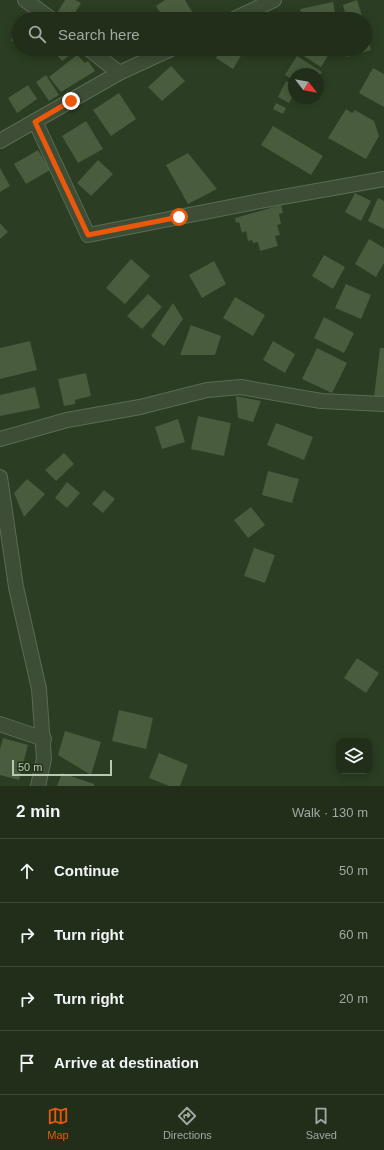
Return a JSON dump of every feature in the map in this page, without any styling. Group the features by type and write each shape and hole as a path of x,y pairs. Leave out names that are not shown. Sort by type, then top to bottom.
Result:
{"street":[{"path":"25,0 41,12"},
{"path":"249,12 274,0"},
{"path":"98,56 119,73"},
{"path":"0,141 119,73 156,56"},
{"path":"35,122 88,235 255,202 384,179"},
{"path":"0,439 67,420 140,407 207,390 241,387 321,401 384,404"},
{"path":"0,477 16,587 39,689 44,739 44,759 38,786"},
{"path":"0,724 44,739"}],"building":[{"path":"65,0 75,0 81,3 75,12 58,12"},
{"path":"165,0 185,0 192,12 160,12 156,6"},
{"path":"357,0 361,12 345,12 343,5"},
{"path":"333,2 335,12 301,12 300,9"},
{"path":"58,56 69,56 62,61"},
{"path":"76,56 78,56 85,63 88,61 95,71 61,92 49,77"},
{"path":"217,56 241,56 233,69 216,58"},
{"path":"297,56 316,68 289,68"},
{"path":"304,56 328,56 321,67"},
{"path":"171,66 185,81 162,101 148,87"},
{"path":"373,68 384,74 384,107 359,93"},
{"path":"288,70 288,77 285,75"},
{"path":"46,75 59,95 49,101 36,82"},
{"path":"286,81 288,82 288,102 278,97"},
{"path":"28,85 37,99 17,113 8,98"},
{"path":"119,93 136,119 111,136 93,110"},
{"path":"276,103 286,108 283,114 273,109"},
{"path":"346,109 352,113 355,110 374,121 379,136 366,159 328,138"},
{"path":"86,121 103,149 78,163 62,136"},
{"path":"273,126 323,156 311,175 261,145"},
{"path":"38,150 50,170 26,184 14,164"},
{"path":"188,153 217,189 188,204 166,165"},
{"path":"98,160 113,174 91,196 77,183"},
{"path":"0,168 10,186 0,192"},
{"path":"355,193 371,201 361,221 345,212"},
{"path":"378,198 384,201 384,229 368,221"},
{"path":"281,205 283,213 279,214 281,224 277,225 280,235 275,236 278,246 260,251 258,242 253,243 252,240 248,241 246,231 242,233 239,222 236,223 235,218"},
{"path":"0,223 8,232 0,239"},
{"path":"369,239 384,248 384,263 376,277 355,264"},
{"path":"324,255 345,267 333,289 312,276"},
{"path":"131,259 150,276 125,304 106,288"},
{"path":"214,261 226,284 202,298 189,275"},
{"path":"346,284 371,295 361,319 335,308"},
{"path":"148,294 162,307 142,329 127,316"},
{"path":"235,297 265,315 253,336 223,318"},
{"path":"173,303 183,319 164,346 151,336"},
{"path":"324,317 354,333 344,353 314,338"},
{"path":"191,325 221,336 215,355 180,355"},
{"path":"30,341 37,370 0,379 0,348"},
{"path":"273,341 295,354 285,373 263,360"},
{"path":"317,348 347,363 332,393 302,379"},
{"path":"380,348 384,348 384,398 374,397"},
{"path":"86,373 91,396 75,400 75,404 64,406 58,379"},
{"path":"35,387 40,408 0,416 0,395"},
{"path":"236,396 261,401 253,422 238,418"},
{"path":"198,416 231,423 224,456 191,449"},
{"path":"178,419 185,442 162,449 155,427"},
{"path":"276,423 313,437 304,460 267,445"},
{"path":"64,453 74,464 56,481 45,470"},
{"path":"268,471 299,479 292,503 262,495"},
{"path":"27,479 45,494 24,517 14,493"},
{"path":"67,482 80,493 67,508 55,498"},
{"path":"104,490 115,499 103,513 92,504"},
{"path":"251,507 265,525 248,538 234,520"},
{"path":"254,548 275,555 265,583 244,576"},
{"path":"357,658 379,673 366,693 344,678"},
{"path":"119,710 153,718 146,749 112,741"},
{"path":"65,731 101,742 91,775 58,755"},
{"path":"3,738 28,745 19,780 0,775 0,749"},
{"path":"159,753 188,765 180,786 169,786 149,778"},
{"path":"62,773 94,784 94,786 57,786"}],"route":[{"path":"71,101 35,122 88,235 179,217"}]}
